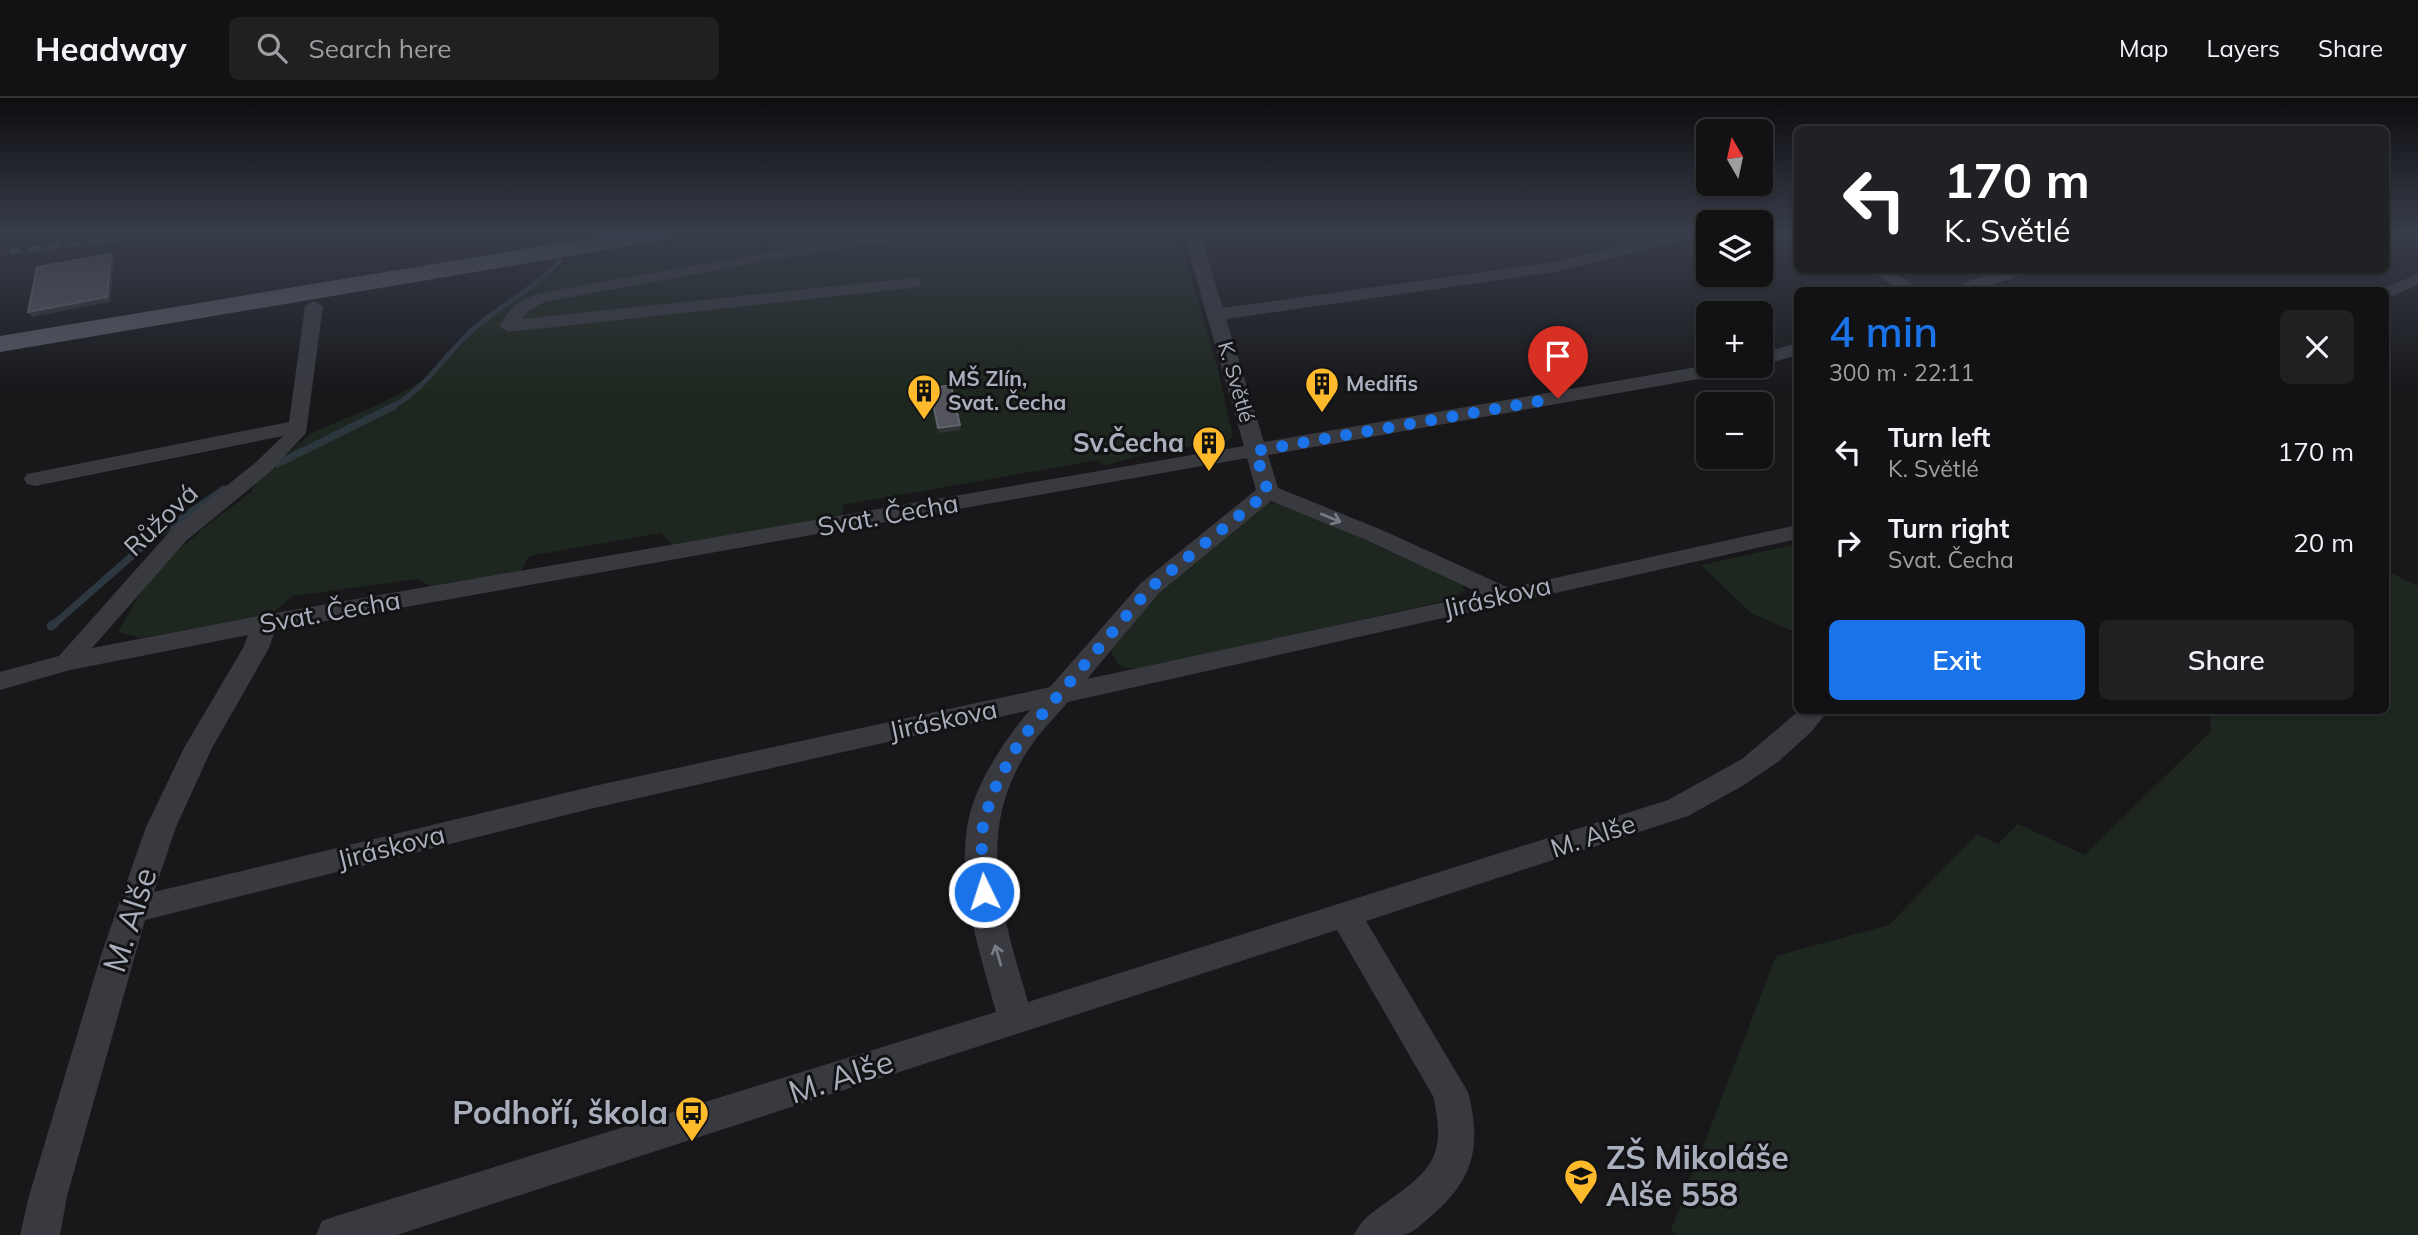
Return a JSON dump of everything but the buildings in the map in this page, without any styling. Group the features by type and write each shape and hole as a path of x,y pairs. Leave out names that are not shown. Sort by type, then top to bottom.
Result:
{"main road":[{"path":"0,344 346,285"},
{"path":"0,353 201,309"}],"street":[{"path":"635,285 539,298 522,308 508,326 893,285"},
{"path":"777,285 777,297"},
{"name":"K. Světlé","path":"1207,285 1268,492"},
{"path":"1216,314 1247,312 1432,285"},
{"path":"299,426 314,306"},
{"path":"1773,356 1794,350"},
{"name":"Svat. Čecha","path":"3,683 68,662 264,623 1696,373"},
{"name":"Růžová","path":"35,479 299,426"},
{"name":"Růžová","path":"68,662 78,646 131,590 165,548 280,450 299,426"},
{"path":"1016,1021 987,916 981,868 983,821 998,781 1021,739 1150,588 1268,492 1374,535 1505,595"},
{"name":"Jiráskova","path":"133,910 594,797 1794,533"},
{"name":"M. Alše","path":"40,1235 117,956 161,827 179,786 256,648 264,623"},
{"name":"M. Alše","path":"336,1235 1016,1021 1678,808 1750,768 1791,736 1812,714"},
{"path":"1346,915 1450,1092 1458,1125 1456,1153 1444,1179 1430,1193 1374,1235"}],"shaded area":[{"path":"535,285 1193,285 1217,366 1233,436 1226,442 1160,450 1104,466 1099,460 842,505 843,516 673,545 661,533 529,556 520,573 431,586 417,579 293,596 271,614 141,638 118,632 151,575 205,527 250,493 259,479 311,433 378,405 432,376 486,320"},
{"path":"1268,503 1286,505 1461,583 1465,591 1449,600 1143,668 1127,668 1119,664 1111,650 1152,597"},
{"path":"1794,545 1794,632 1751,613 1701,565"},
{"path":"2389,572 2418,586 2418,1235 1676,1235 1671,1230 1776,956 1889,925 1977,834 1998,844 2018,824 2085,855 2210,732 2211,714 2389,714"}],"waterway":[{"path":"390,408 425,381 486,318 532,285"},
{"path":"390,408 394,406"},
{"path":"277,464 390,408"},
{"path":"52,626 150,540 224,489"}],"place":[{"name":"Medifis","path":"1322,414"},
{"name":"MŠ Zlín, Svat. Čecha","path":"924,421"},
{"name":"Sv.Čecha","path":"1209,473"},
{"name":"Podhoří, škola","path":"692,1143"},
{"name":"ZŠ Mikoláše Alše 558","path":"1581,1206"}],"route":[{"path":"984,892 981,868 983,821 998,781 1021,739 1150,588 1268,492 1255,451 1558,398"}]}
